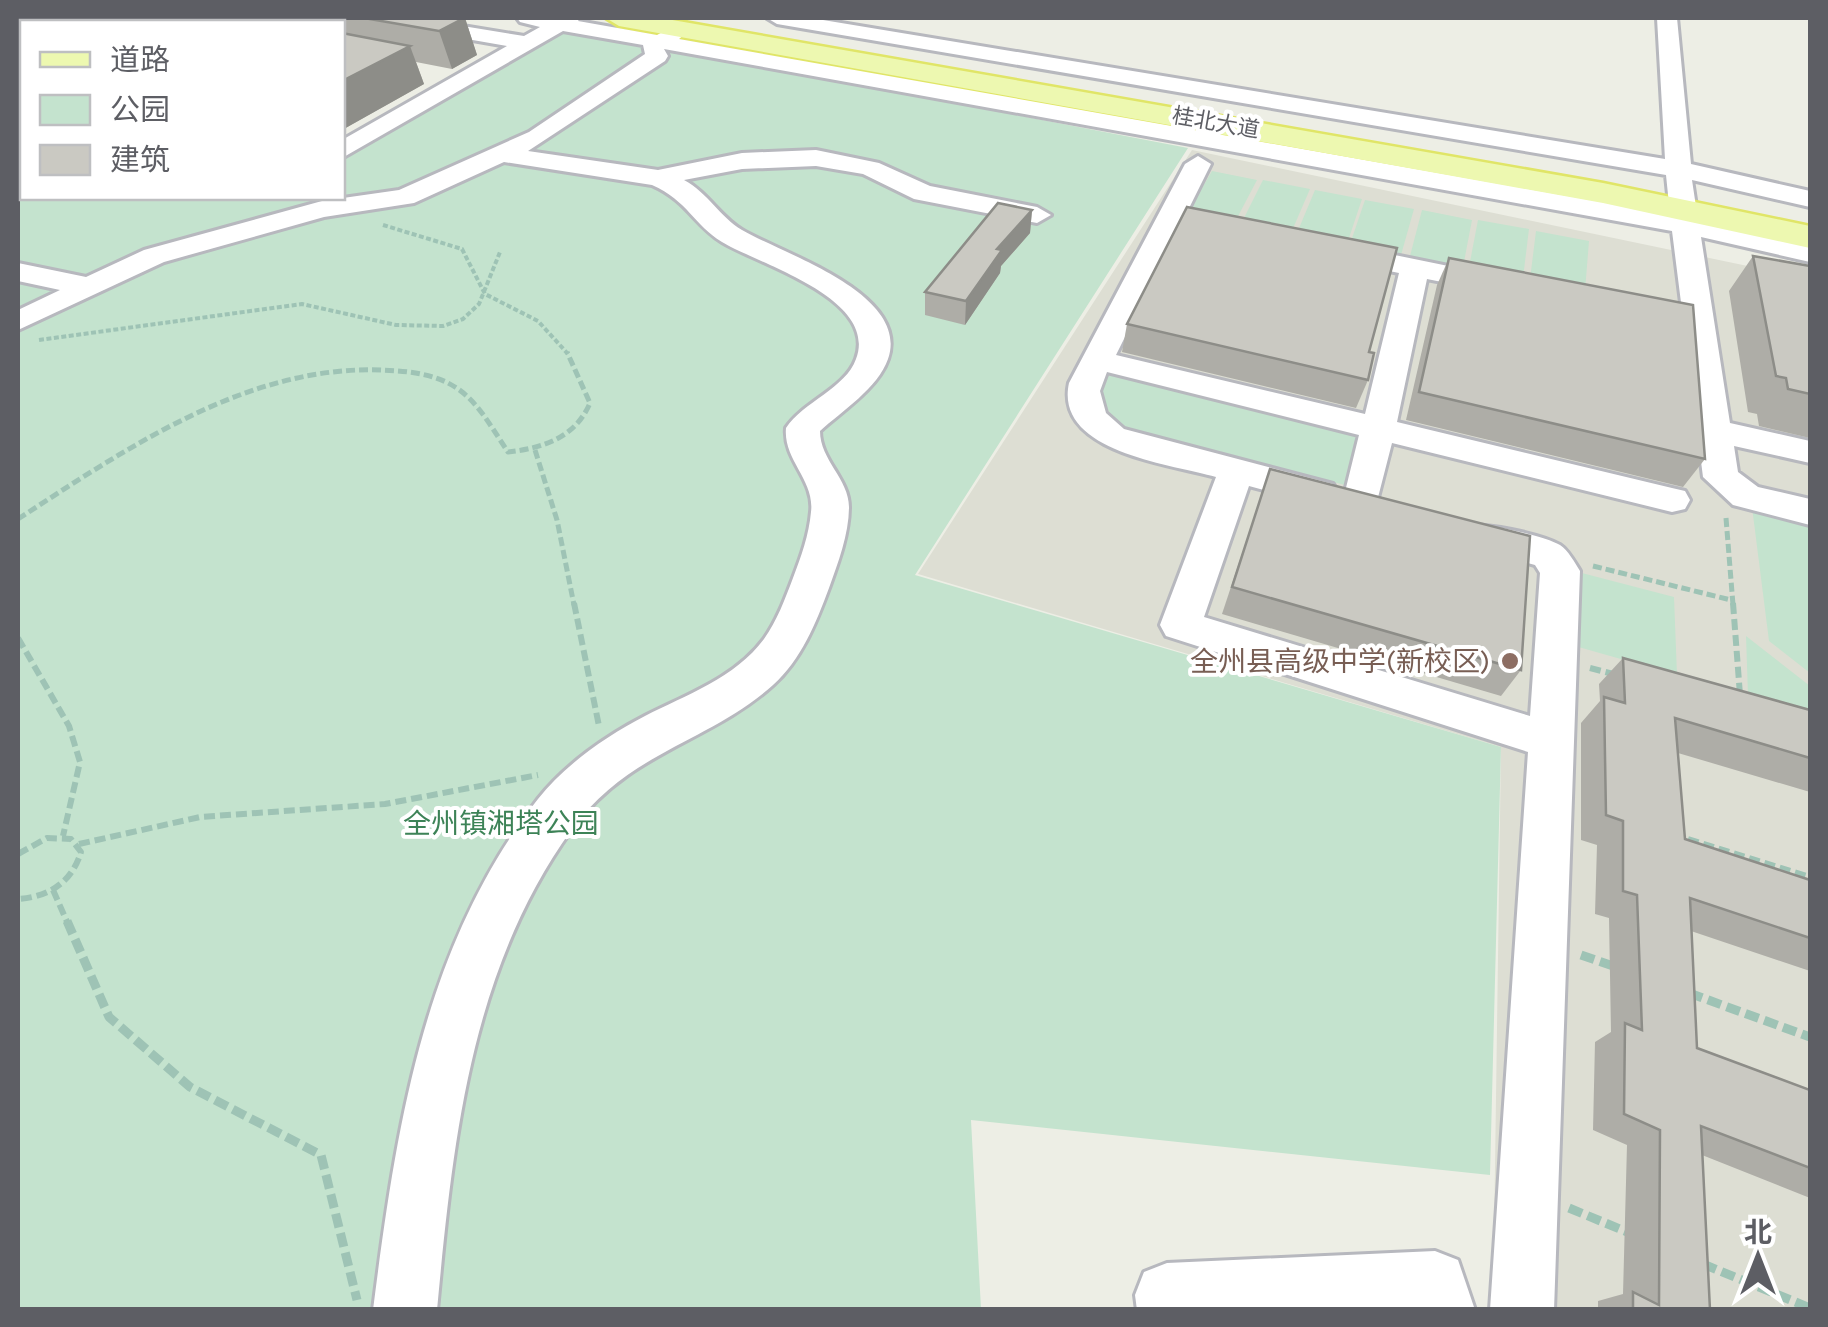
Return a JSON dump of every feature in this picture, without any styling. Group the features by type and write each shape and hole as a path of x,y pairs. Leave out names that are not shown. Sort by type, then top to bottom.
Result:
{"main road":[{"name":"桂北大道","path":"618,18 673,34 954,66"},
{"name":"桂北大道","path":"736,18 954,66 1681,196 1810,209"},
{"name":"桂北大道","path":"1681,196 1810,237"}],"street":[{"path":"381,18 526,43"},
{"path":"527,18 673,34"},
{"path":"776,18 954,66 993,28"},
{"path":"1667,18 1681,196 1721,477 1746,496 1810,512"},
{"path":"345,149 565,20"},
{"path":"27,331 88,287 154,256 322,210 405,196 538,137 657,56 652,47 673,34"},
{"path":"428,74 462,81"},
{"path":"405,1310 436,1074 477,948 497,904 542,832 606,762 734,693 780,649 792,629 832,510 822,479 802,445 804,428 862,376 874,356 869,330 844,290 797,266 761,254 724,231 695,198 658,178 501,154"},
{"path":"658,178 742,160 816,158 870,168 923,193 1037,215"},
{"path":"1198,164 1189,223 1097,360 1082,391 1090,416 1106,434 1548,555 1560,571 1522,1310"},
{"path":"1681,196 1810,199"},
{"path":"1681,196 1810,253"},
{"path":"929,224 950,198"},
{"path":"1302,246 1528,291"},
{"path":"1398,514 1378,428 1414,268"},
{"path":"18,272 88,287"},
{"path":"1661,317 1698,324"},
{"path":"1097,360 1672,500"},
{"path":"1714,430 1810,452"},
{"path":"1236,471 1180,626 1551,741"},
{"path":"1169,1310 1167,1295 1435,1283 1443,1310"}],"path":[{"path":"18,519 158,434 300,377 338,370 386,368 426,374 460,390 508,452 535,450 572,431 590,403 564,346 538,321 485,294 462,249 379,224 376,217 384,201"},
{"path":"27,331 302,304 336,306 370,319 431,330 464,320 485,294 500,252"},
{"path":"18,854 38,841 63,836 78,844 200,816 385,804 606,762 557,520 535,450"},
{"path":"1721,477 1741,709"},
{"path":"1548,555 1732,600"},
{"path":"18,638 69,726 80,762 63,836"},
{"path":"1555,658 1630,679"},
{"path":"1688,839 1810,877"},
{"path":"18,899 53,890 79,862 78,844"},
{"path":"53,890 109,1016 190,1088 321,1154 346,1240 359,1310"},
{"path":"1542,941 1631,973"},
{"path":"1685,992 1810,1036"},
{"path":"1526,1190 1651,1242"},
{"path":"1686,1256 1810,1308"}],"shaded area":[{"name":"全州县高级中学(新校区)","path":"1192,150 1810,279 1810,1309 1493,1309 1501,747 918,574"}],"green space":[{"name":"全州镇湘塔公园","path":"570,29 1188,148 915,575 1501,747 1490,1175 971,1120 981,1309 18,1309 18,134 20,200 345,200 345,159"},
{"path":"1212,171 1257,180 1235,222 1188,212"},
{"path":"1263,180 1310,189 1291,233 1242,222"},
{"path":"1315,190 1362,199 1347,244 1297,233"},
{"path":"1365,200 1414,209 1401,255 1350,244"},
{"path":"1422,210 1472,220 1463,267 1410,256"},
{"path":"1478,220 1529,229 1523,278 1469,267"},
{"path":"1536,231 1589,241 1585,291 1530,279"},
{"path":"1126,373 1362,431 1353,487 1122,429 1099,398 1102,377"},
{"path":"1752,507 1810,521 1810,673 1769,641"},
{"path":"1578,572 1674,597 1677,675 1575,646"},
{"path":"1746,636 1810,686 1810,713 1748,695"}],"building":[{"path":"18,18 325,18 20,20 18,52"},
{"path":"364,18 464,18 439,31"},
{"path":"345,34 410,46 345,79"},
{"path":"998,203 1032,210 997,249 1002,250 966,301 925,292"},
{"path":"1187,207 1397,248 1369,352 1374,353 1368,380 1127,324"},
{"path":"1753,256 1810,266 1810,394 1788,389 1786,378 1776,376"},
{"path":"1449,258 1693,305 1705,459 1419,392"},
{"path":"1270,469 1530,536 1521,670 1232,587"},
{"path":"1623,658 1810,710 1810,758 1675,718 1685,839 1810,880 1810,938 1690,898 1697,1048 1810,1090 1810,1168 1701,1126 1710,1310 1633,1310 1633,1292 1659,1305 1660,1130 1624,1114 1625,1023 1642,1030 1637,895 1623,891 1623,821 1606,815 1604,697 1625,703"}],"place":[{"name":"全州县高级中学(新校区)","path":"1510,661"}]}
